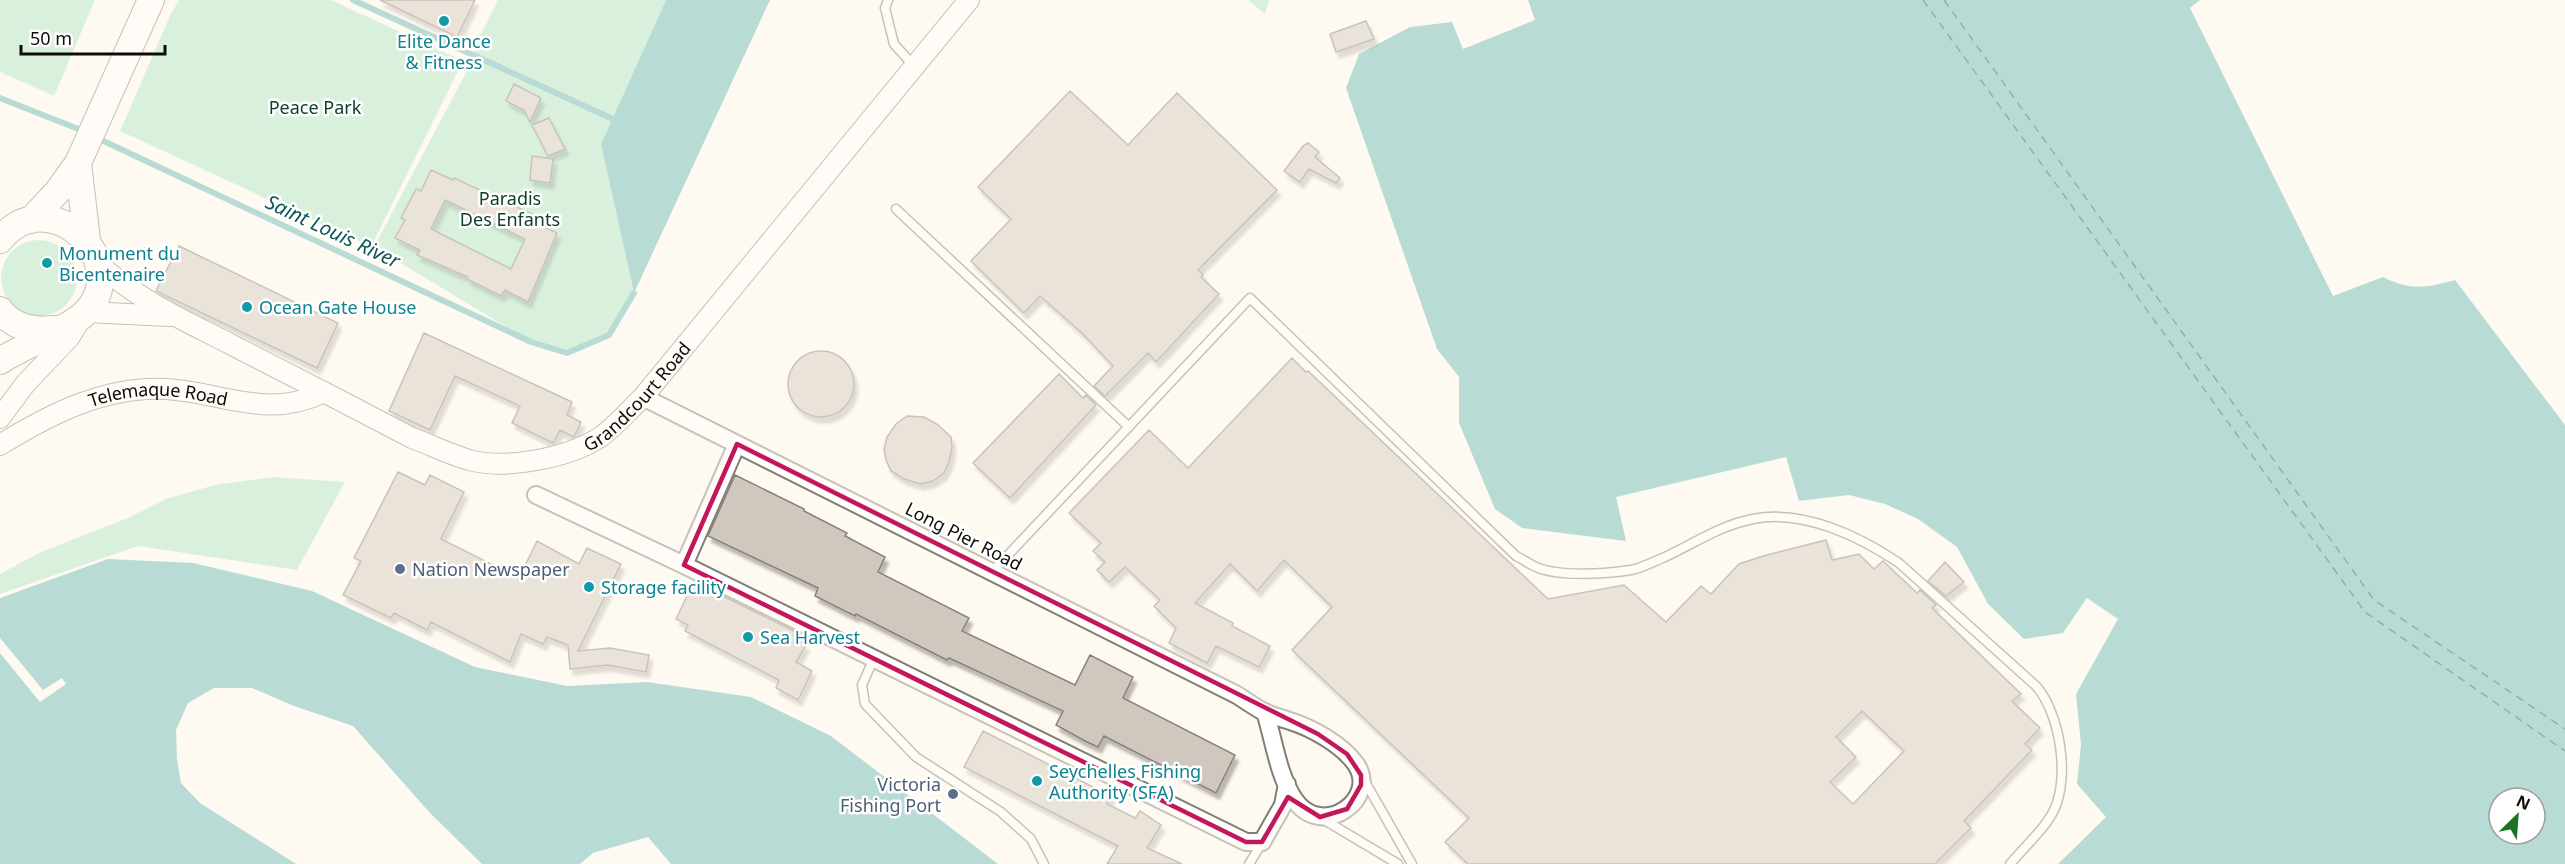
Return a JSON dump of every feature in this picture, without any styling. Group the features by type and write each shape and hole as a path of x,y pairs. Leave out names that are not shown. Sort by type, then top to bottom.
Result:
{"main road":[{"path":"2,235 31,220 58,191 81,157 151,0"},
{"path":"0,361 21,347 85,313 98,289 98,263 87,240 81,157"},
{"path":"31,220 52,220 71,227 87,240"},
{"path":"0,310 19,326 38,331 58,329"}],"street":[{"name":"Grandcourt Road","path":"98,263 115,280 135,294 412,438 471,460 492,462 544,459 567,453 600,437 643,397 969,0"},
{"path":"0,418 26,383 69,338 85,313 176,316"},
{"name":"Telemaque Road","path":"0,445 52,416 93,398 111,394 165,389 245,402 287,406 324,392"},
{"name":"Long Pier Road","path":"643,397 1237,695 1265,712 1293,721 1335,744 1355,763 1361,775"},
{"path":"684,565 737,444"},
{"path":"536,495 684,565 1246,842 1262,842 1283,806 1287,784"},
{"path":"1265,712 1287,784 1300,807 1309,814 1333,817 1347,809 1358,795 1361,775"}],"lane":[{"path":"888,0 885,8 894,44 914,66"},
{"path":"896,209 1129,427"},
{"path":"992,572 1250,298 1516,556 1538,568 1567,573 1633,570 1718,530 1755,518 1795,519 1828,527 1879,550 1899,563 2036,686 2052,710 2062,769 2061,793 2053,812 2010,864"},
{"path":"874,658 862,685 865,704 916,757 1001,812 1030,839 1044,864"},
{"path":"1361,775 1412,864"},
{"path":"1320,817 1398,864"},
{"path":"1250,864 1262,842"}],"highlighted area":[{"path":"737,444 1318,734 1347,754 1361,775 1361,785 1347,809 1320,817 1288,797 1262,842 1246,842 684,565"}],"green space":[{"path":"0,0 95,0 54,96 0,72"},
{"name":"Peace Park","path":"179,0 331,0 463,61 371,247 120,131"},
{"name":"Paradis Des Enfants","path":"498,0 666,0 601,144 634,293 609,335 567,353 531,342 374,247 470,65 481,34"},
{"path":"1248,0 1269,0 1265,14"},
{"path":"39,240 54,243 66,251 74,263 77,278 74,293 66,305 54,313 39,316 24,313 12,305 4,293 1,278 4,263 12,251 24,243"},
{"path":"273,477 345,482 297,570 138,546 0,594 0,574 41,552 130,517 166,499 215,485"}],"water":[{"path":"666,0 770,0 634,293 601,144"},
{"path":"1528,0 2200,0 2190,8 2333,296 2383,277 2418,287 2455,280 2565,425 2565,864 2058,864 2106,817 2077,784 2081,745 2076,694 2118,619 2087,598 2063,633 2024,639 1988,604 1957,547 1918,519 1885,504 1849,495 1799,501 1786,457 1616,497 1626,541 1522,528 1495,509 1459,423 1459,377 1437,349 1346,88 1359,54 1410,27 1452,22 1463,49 1535,20"},
{"path":"108,559 193,563 312,591 475,667 567,686 647,682 751,697 831,736 998,864 671,864 648,837 593,853 580,864 482,864 430,813 353,726 294,706 252,688 214,688 188,703 176,730 177,760 181,783 200,803 296,864 0,864 0,598"}],"pier":[{"path":"0,638 43,690 62,678 66,684 40,702 0,653"}],"building":[{"name":"Elite Dance & Fitness","path":"380,0 475,0 457,37"},
{"path":"1366,21 1374,39 1336,52 1330,34"},
{"path":"514,84 541,98 530,122 524,110 506,101"},
{"path":"1070,91 1128,145 1177,93 1277,190 1198,270 1203,275 1201,277 1219,294 1156,362 1148,353 1105,396 1094,386 1113,366 1082,333 1040,296 1024,313 971,261 1011,219 978,187"},
{"path":"549,118 565,149 548,156 532,125"},
{"path":"1308,143 1319,152 1315,157 1340,178 1336,183 1309,169 1300,182 1284,171 1303,146"},
{"path":"532,156 553,159 550,183 530,180"},
{"path":"431,170 453,180 454,178 534,215 532,221 557,233 528,302 505,290 501,296 467,279 468,277 417,255 420,250 395,238 405,220 401,218 416,189 421,191","holes":["445,200 525,239 511,269 431,229"]},
{"name":"Ocean Gate House","path":"179,246 338,323 317,368 156,291"},
{"path":"424,333 572,402 567,415 581,422 574,437 560,430 553,443 512,423 520,406 455,376 430,430 389,411"},
{"path":"815,351 827,351 845,360 852,371 854,384 852,397 845,408 834,415 815,417 802,412 793,403 788,390 788,378 793,365 802,356"},
{"path":"1292,358 1548,599 1624,585 1666,622 1701,586 1711,594 1739,564 1826,540 1832,560 1859,554 1874,569 1883,561 1917,593 1920,590 1936,605 1932,608 2021,694 2012,701 2040,728 2025,744 2032,750 1964,821 1971,828 1935,864 1468,864 1445,842 1469,818 1292,650 1332,607 1284,560 1257,591 1230,564 1195,603 1270,646 1259,667 1216,646 1207,663 1169,643 1176,628 1154,606 1160,600 1125,567 1109,582 1097,570 1105,562 1093,551 1101,543 1069,513 1149,430 1188,468","holes":["1862,711 1904,751 1853,804 1830,782 1856,757 1836,737"]},
{"path":"1059,374 1083,398 1086,395 1096,405 1010,498 973,463"},
{"path":"907,416 924,417 937,424 951,437 952,448 949,462 944,473 933,481 920,484 904,479 891,471 886,460 884,449 887,437 896,424"},
{"path":"398,472 425,485 430,475 464,492 441,539 519,578 537,541 579,564 587,548 621,564 578,651 610,648 649,655 646,672 608,665 570,669 568,645 547,637 543,644 521,634 510,662 431,622 427,630 394,613 391,618 343,595 361,561 354,558"},
{"path":"735,475 804,509 847,533 845,536 885,557 878,572 969,618 962,631 1075,685 1090,655 1133,677 1123,698 1235,755 1216,793 1104,736 1098,747 1085,741 1056,725 1063,711 949,658 947,660 856,614 855,616 815,596 818,588 708,536"},
{"path":"1945,562 1964,582 1946,596 1928,581"},
{"name":"Sea Harvest","path":"694,582 802,635 798,641 806,645 796,662 812,671 798,700 776,688 779,680 685,631 688,625 676,619"},
{"name":"Seychelles Fishing Authority (SFA)","path":"983,731 1111,796 1107,804 1135,818 1140,811 1161,825 1147,848 1182,864 1107,864 1118,846 964,767"}],"waterway":[{"path":"353,0 613,119"},
{"name":"Saint Louis River","path":"0,98 86,132"},
{"name":"Saint Louis River","path":"95,137 531,342 567,353 609,335 634,293"}],"ferry route":[{"path":"1923,0 2365,612 2565,751"},
{"path":"1944,0 2374,600 2565,729"}],"place":[{"name":"Elite Dance & Fitness","path":"444,21"},
{"name":"Monument du Bicentenaire","path":"47,263"},
{"name":"Ocean Gate House","path":"247,307"},
{"name":"Nation Newspaper","path":"400,569"},
{"name":"Storage facility","path":"589,587"},
{"name":"Sea Harvest","path":"748,637"},
{"name":"Seychelles Fishing Authority (SFA)","path":"1037,781"},
{"name":"Victoria Fishing Port","path":"953,794"}]}
